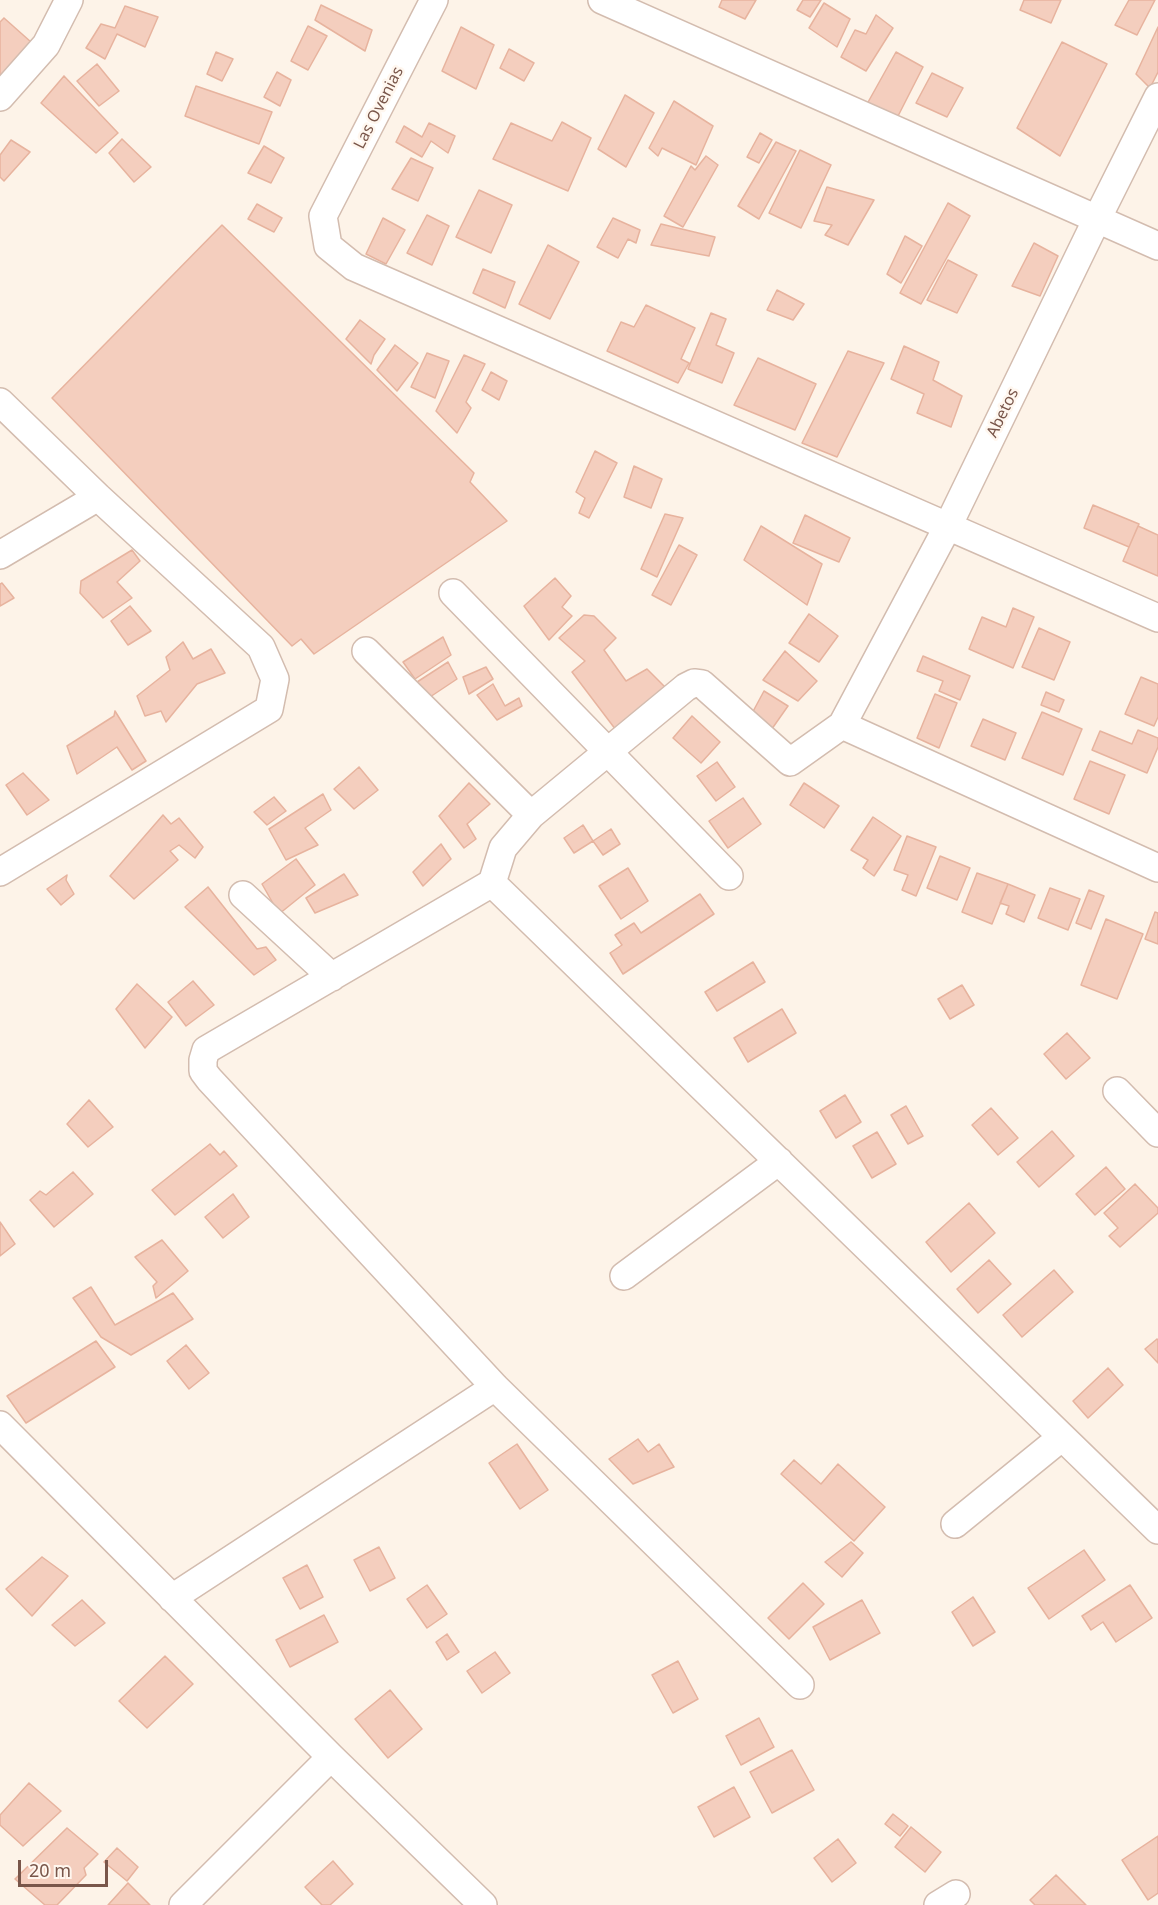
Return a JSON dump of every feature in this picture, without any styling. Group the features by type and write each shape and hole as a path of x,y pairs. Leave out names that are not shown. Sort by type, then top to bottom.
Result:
{"street":[{"path":"0,97 46,45 69,0"},
{"name":"Las Ovenias","path":"434,0 323,216 328,246 354,267 948,526"},
{"path":"602,0 1158,246"},
{"name":"Abetos","path":"842,725 948,526 1158,97"},
{"path":"0,402 98,497 261,647 275,679 269,709 0,872"},
{"path":"0,555 98,497"},
{"path":"948,526 1158,618"},
{"path":"453,593 729,876"},
{"path":"366,651 531,815"},
{"path":"800,1685 495,1387 217,1088 203,1071 202,1060 206,1050 492,883 503,848 531,815 686,687 694,683 702,684 787,761 792,761 842,725 1158,868"},
{"path":"492,883 1158,1530"},
{"path":"243,895 332,977"},
{"path":"1118,1091 1158,1133"},
{"path":"624,1276 779,1161"},
{"path":"172,1598 495,1387"},
{"path":"0,1425 331,1757 483,1905"},
{"path":"955,1524 1062,1437"},
{"path":"183,1905 331,1757"}],"building":[{"path":"722,0 756,0 745,19 719,7"},
{"path":"803,0 821,0 810,17 797,10"},
{"path":"1024,0 1061,0 1051,23 1020,10"},
{"path":"1129,0 1155,0 1137,35 1115,25"},
{"path":"824,3 850,19 837,47 809,28"},
{"path":"321,5 372,30 365,51 315,20"},
{"path":"125,6 158,17 145,47 117,34 105,59 86,48 101,24 115,28"},
{"path":"876,15 893,28 866,71 841,57 855,30 866,34"},
{"path":"4,18 31,42 0,82 0,22"},
{"path":"308,26 327,36 308,70 291,61"},
{"path":"461,27 494,45 476,89 442,71"},
{"path":"1158,27 1158,72 1150,88 1136,74"},
{"path":"1062,42 1107,64 1060,156 1017,128"},
{"path":"509,49 534,63 524,81 500,68"},
{"path":"216,52 233,59 222,81 207,74"},
{"path":"896,52 923,67 896,120 867,104"},
{"path":"97,64 119,91 99,106 77,81"},
{"path":"277,72 291,80 280,106 264,97"},
{"path":"932,73 963,88 947,117 916,103"},
{"path":"64,76 118,133 96,153 41,103"},
{"path":"196,86 272,112 259,144 185,116"},
{"path":"625,95 654,113 626,167 598,149"},
{"path":"674,101 713,126 696,165 662,148 658,156 649,148"},
{"path":"562,122 591,138 568,191 493,159 511,123 552,141"},
{"path":"429,123 455,136 448,153 431,141 422,157 396,142 404,126 422,137"},
{"path":"760,133 772,140 759,163 747,157"},
{"path":"122,139 151,167 134,182 109,153"},
{"path":"11,140 30,152 4,181 0,177 0,155"},
{"path":"776,142 796,151 759,219 738,206"},
{"path":"264,146 284,158 271,183 248,173"},
{"path":"800,150 831,165 801,228 769,213"},
{"path":"706,156 718,165 683,227 664,216 691,166 695,170"},
{"path":"411,158 433,168 418,201 392,189"},
{"path":"827,187 874,200 848,245 825,235 832,225 814,221"},
{"path":"479,190 512,205 491,253 456,237"},
{"path":"948,203 970,216 921,304 900,293"},
{"path":"257,204 282,218 274,232 248,219"},
{"path":"427,215 449,226 432,265 407,253"},
{"path":"383,218 405,230 386,264 366,254"},
{"path":"613,218 640,230 636,243 628,239 618,258 597,247"},
{"path":"661,224 715,237 709,256 651,245"},
{"path":"222,225 474,473 470,482 507,521 314,654 301,639 292,646 52,398"},
{"path":"905,236 922,246 901,283 887,274"},
{"path":"1034,243 1058,256 1040,296 1012,286"},
{"path":"548,245 579,262 550,319 519,304"},
{"path":"948,260 977,275 957,313 927,300"},
{"path":"483,269 515,282 505,308 473,293"},
{"path":"777,290 804,304 793,320 767,310"},
{"path":"646,305 695,328 681,359 689,363 678,383 607,351 621,322 634,327"},
{"path":"711,313 726,319 716,345 734,353 722,383 688,369"},
{"path":"360,320 385,339 371,364 346,339"},
{"path":"395,345 418,363 397,391 377,370"},
{"path":"904,346 939,362 933,380 962,396 951,427 917,413 924,394 891,379"},
{"path":"848,351 884,363 837,457 802,443"},
{"path":"427,353 449,361 435,398 411,387"},
{"path":"464,355 485,364 466,402 471,408 457,433 436,411"},
{"path":"758,358 816,384 795,430 734,405"},
{"path":"491,372 507,381 499,400 482,390"},
{"path":"595,451 617,463 589,518 579,513 585,498 576,492"},
{"path":"634,466 662,479 651,508 624,497"},
{"path":"1093,505 1139,524 1129,547 1084,528"},
{"path":"665,514 683,518 657,577 641,569"},
{"path":"805,515 850,538 839,562 793,543"},
{"path":"761,526 822,564 807,605 744,560"},
{"path":"1138,526 1158,535 1158,576 1123,561"},
{"path":"679,545 697,555 671,605 652,595"},
{"path":"132,550 140,561 117,582 132,598 103,618 80,593 81,581"},
{"path":"555,578 571,596 562,607 572,616 549,640 524,606"},
{"path":"2,583 14,598 0,606 0,584"},
{"path":"130,606 151,631 128,645 111,621"},
{"path":"1013,608 1034,617 1013,668 969,649 982,617 1006,627"},
{"path":"809,614 838,636 819,662 789,643"},
{"path":"584,615 594,616 616,638 604,650 626,681 647,669 672,694 619,734 572,672 585,661 559,638"},
{"path":"1039,628 1070,642 1054,680 1022,667"},
{"path":"443,637 451,655 415,679 403,662"},
{"path":"183,642 193,659 211,649 225,673 197,684 166,722 161,711 145,716 137,696 170,670 166,657"},
{"path":"785,651 817,681 798,701 763,680"},
{"path":"923,656 970,676 960,700 939,691 943,681 917,671"},
{"path":"448,662 457,679 424,701 414,684"},
{"path":"486,667 493,679 469,694 463,677"},
{"path":"1141,677 1158,684 1158,717 1154,726 1125,714"},
{"path":"493,684 505,706 519,698 522,706 497,720 477,695"},
{"path":"764,691 788,706 769,733 750,717"},
{"path":"1046,692 1064,700 1059,712 1041,705"},
{"path":"935,694 957,703 939,748 917,738"},
{"path":"115,711 146,761 132,770 117,747 77,774 67,746 114,716"},
{"path":"1042,712 1082,729 1063,775 1022,758"},
{"path":"692,716 720,742 701,763 673,738"},
{"path":"983,719 1016,733 1005,760 971,746"},
{"path":"1138,730 1158,738 1158,747 1147,773 1092,750 1100,731 1132,744"},
{"path":"1090,761 1125,775 1109,814 1074,799"},
{"path":"717,762 735,787 716,801 697,776"},
{"path":"359,767 378,790 354,809 334,789"},
{"path":"23,773 49,800 27,815 6,785"},
{"path":"469,783 490,804 467,824 476,839 464,848 439,816"},
{"path":"804,783 839,806 824,828 790,805"},
{"path":"323,794 331,810 305,828 318,845 286,860 269,829"},
{"path":"274,797 286,811 267,825 254,812"},
{"path":"743,798 761,824 728,848 709,821"},
{"path":"163,815 171,824 179,818 203,847 195,858 179,845 170,851 178,860 134,899 110,876"},
{"path":"873,817 901,836 874,876 863,868 868,860 851,850"},
{"path":"583,825 593,841 574,853 564,838"},
{"path":"611,829 620,844 603,855 593,841"},
{"path":"907,836 936,847 916,896 902,890 908,875 894,870"},
{"path":"441,844 451,859 423,886 413,872"},
{"path":"940,856 970,868 957,900 927,888"},
{"path":"296,859 315,885 279,914 262,884"},
{"path":"628,868 648,901 621,919 599,886"},
{"path":"977,873 1008,884 992,924 962,912"},
{"path":"344,874 358,895 315,913 306,898"},
{"path":"67,875 66,880 74,894 61,905 47,889"},
{"path":"1008,884 1035,895 1024,922 1006,914 1009,906 1000,903"},
{"path":"208,887 257,949 266,947 276,960 254,975 185,907"},
{"path":"1050,888 1080,899 1068,930 1038,918"},
{"path":"1089,890 1104,896 1091,929 1076,923"},
{"path":"700,894 714,914 623,974 610,953 622,945 615,935 634,923 641,933"},
{"path":"1155,912 1158,913 1158,944 1145,939"},
{"path":"1106,919 1143,934 1117,999 1081,985"},
{"path":"753,962 765,982 717,1011 705,992"},
{"path":"193,981 214,1005 186,1026 168,1002"},
{"path":"137,984 172,1017 145,1048 116,1009"},
{"path":"962,985 974,1005 950,1019 938,999"},
{"path":"782,1009 796,1033 748,1062 734,1038"},
{"path":"1067,1033 1090,1058 1066,1079 1044,1054"},
{"path":"845,1095 861,1122 836,1138 820,1111"},
{"path":"89,1100 113,1127 88,1147 67,1124"},
{"path":"906,1106 923,1136 908,1144 891,1115"},
{"path":"991,1108 1018,1138 998,1155 972,1125"},
{"path":"1052,1131 1074,1156 1039,1187 1017,1162"},
{"path":"877,1132 896,1164 872,1178 853,1146"},
{"path":"210,1144 220,1155 224,1151 237,1166 175,1215 152,1190"},
{"path":"1106,1167 1125,1189 1095,1215 1076,1194"},
{"path":"73,1172 93,1194 54,1227 30,1200 40,1191 46,1195"},
{"path":"1135,1184 1158,1208 1158,1213 1120,1247 1109,1236 1118,1228 1104,1213"},
{"path":"233,1194 249,1217 223,1238 205,1217"},
{"path":"969,1203 995,1233 951,1272 926,1242"},
{"path":"0,1222 15,1244 0,1256"},
{"path":"162,1240 188,1271 156,1298 153,1286 157,1282 135,1257"},
{"path":"989,1260 1011,1284 978,1313 957,1289"},
{"path":"1054,1270 1073,1292 1022,1337 1003,1315"},
{"path":"91,1287 115,1325 173,1293 193,1319 131,1355 101,1337 73,1298"},
{"path":"1158,1340 1158,1363 1145,1349"},
{"path":"96,1341 115,1367 26,1423 7,1396"},
{"path":"186,1345 209,1373 189,1389 167,1361"},
{"path":"1108,1368 1123,1385 1088,1418 1073,1401"},
{"path":"638,1439 648,1452 659,1444 674,1467 633,1484 609,1459"},
{"path":"517,1444 548,1490 520,1509 489,1463"},
{"path":"794,1460 821,1484 838,1464 885,1507 854,1541 781,1474"},
{"path":"851,1542 863,1553 842,1577 825,1562"},
{"path":"379,1547 395,1578 370,1591 354,1560"},
{"path":"1084,1550 1105,1580 1049,1619 1028,1588"},
{"path":"42,1557 68,1576 32,1616 6,1589"},
{"path":"307,1565 323,1597 300,1609 283,1578"},
{"path":"803,1583 824,1604 789,1639 768,1618"},
{"path":"427,1585 447,1614 427,1628 407,1599"},
{"path":"1130,1585 1152,1618 1116,1642 1103,1622 1091,1630 1082,1616"},
{"path":"973,1597 995,1632 973,1646 952,1612"},
{"path":"82,1600 105,1623 75,1646 52,1625"},
{"path":"862,1600 880,1633 830,1660 813,1627"},
{"path":"324,1615 338,1642 290,1667 276,1640"},
{"path":"447,1634 459,1652 447,1660 436,1642"},
{"path":"495,1652 510,1673 482,1693 467,1671"},
{"path":"165,1656 193,1684 147,1728 119,1701"},
{"path":"678,1661 698,1699 673,1713 652,1675"},
{"path":"390,1690 422,1729 388,1758 355,1719"},
{"path":"759,1718 774,1747 741,1765 726,1736"},
{"path":"792,1750 814,1790 772,1813 750,1772"},
{"path":"29,1783 61,1811 23,1846 0,1825 0,1815"},
{"path":"734,1787 750,1817 714,1837 698,1807"},
{"path":"893,1814 908,1826 900,1836 885,1824"},
{"path":"911,1827 941,1852 925,1872 895,1847"},
{"path":"67,1828 98,1854 84,1868 86,1875 57,1905 45,1905 15,1879"},
{"path":"1158,1836 1158,1893 1148,1900 1122,1860"},
{"path":"838,1839 856,1863 832,1882 814,1858"},
{"path":"117,1848 138,1867 127,1881 104,1862"},
{"path":"333,1861 353,1884 330,1905 322,1905 305,1887"},
{"path":"1056,1875 1086,1905 1035,1905 1030,1900"},
{"path":"128,1883 150,1905 108,1905"}]}
